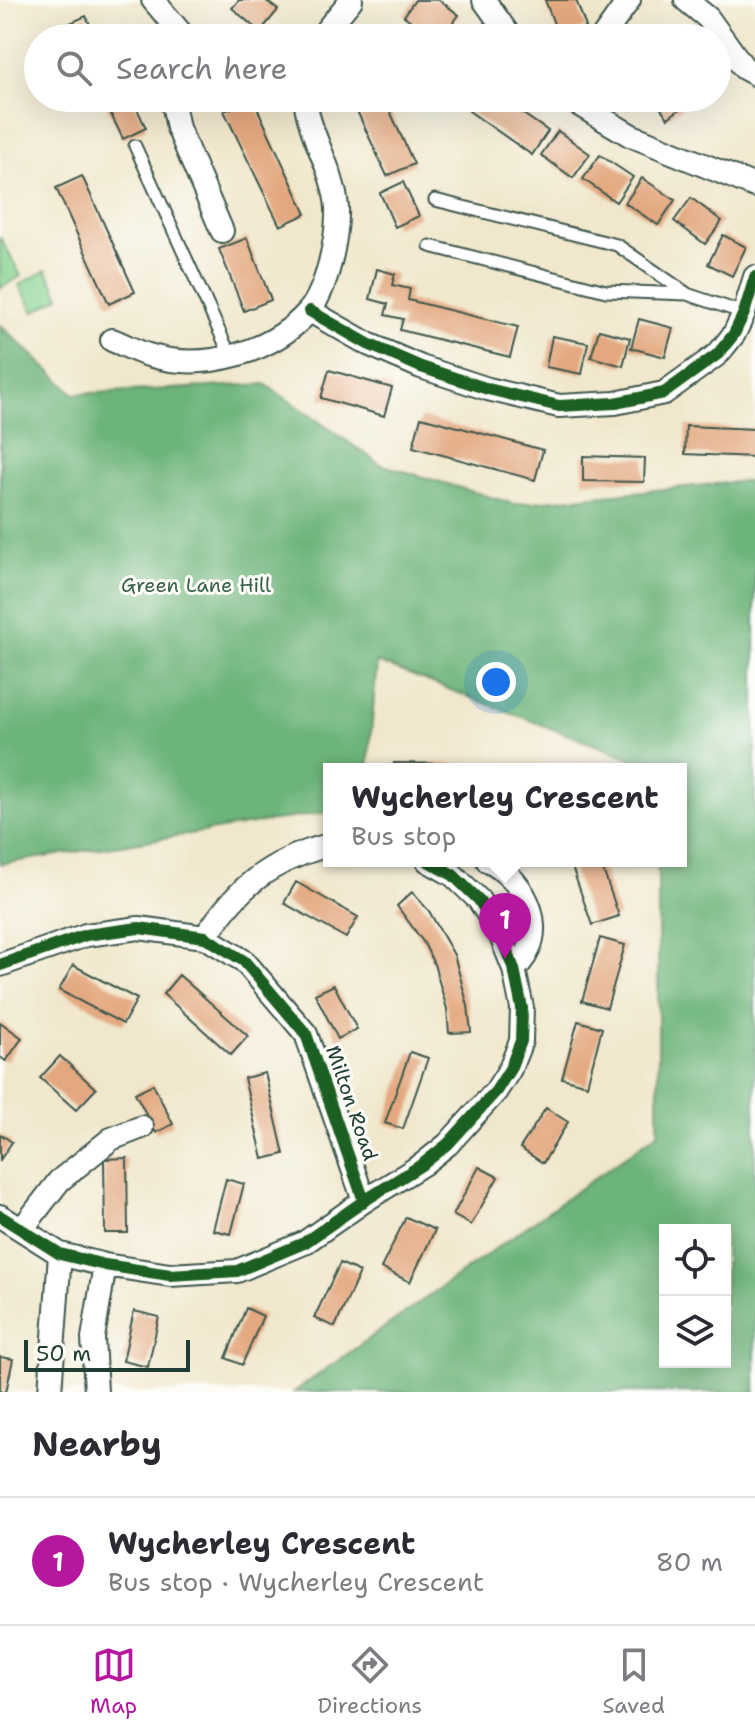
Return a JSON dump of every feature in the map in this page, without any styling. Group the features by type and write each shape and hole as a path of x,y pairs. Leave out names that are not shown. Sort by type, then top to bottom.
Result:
{"street":[{"path":"153,0 173,24"},
{"path":"331,24 351,0"},
{"path":"484,0 501,24"},
{"path":"612,24 629,0"},
{"path":"686,0 712,24"},
{"path":"731,50 744,68 755,74"},
{"path":"175,112 178,128 222,231"},
{"path":"112,340 152,357 196,362 231,357 256,349 290,329 310,311 320,293 332,253 337,209 333,180 306,112"},
{"path":"591,112 630,135 755,186"},
{"path":"310,311 368,344 421,367 488,389 559,406 615,403 664,393 718,354 734,334 755,277"},
{"path":"205,937 222,912 248,885 277,863 323,847"},
{"path":"0,1216 60,1254 105,1265 170,1275 237,1271 304,1243 423,1164 448,1144 504,1078 521,1041 522,1008 514,969 500,934 479,900 453,875 439,867"},
{"path":"499,867 517,882 530,906 533,919 530,947 525,960 514,969"},
{"name":"Milton Road","path":"0,965 86,935 139,928 205,937 244,961 306,1034 364,1201"},
{"path":"22,1229 59,1181 111,1139 142,1127"},
{"path":"50,1392 60,1254"},
{"path":"96,1392 93,1338 105,1265"}],"lane":[{"path":"135,146 231,357"},
{"path":"435,200 617,245 687,294"},
{"path":"430,246 606,291 687,294 744,313"}],"green space":[{"path":"0,237 21,276 0,288"},
{"path":"46,270 60,297 34,312 19,285"},
{"name":"Green Lane Hill","path":"0,325 74,394 265,384 380,464 514,504 755,480 755,1392 294,1392 658,1133 658,867 687,867 687,763 642,763 377,662 369,763 323,763 323,813 0,864"}],"building":[{"path":"239,0 265,0 278,10 267,24 251,24 232,8"},
{"path":"415,0 439,0 459,15 452,24 415,24 404,16"},
{"path":"545,0 576,0 585,24 554,24"},
{"path":"86,16 90,24 68,24"},
{"path":"110,112 139,112 146,128 123,139"},
{"path":"224,112 259,112 306,214 280,226"},
{"path":"357,112 390,112 414,164 387,176"},
{"path":"470,112 520,112 548,131 532,155"},
{"path":"558,131 590,154 573,178 541,155"},
{"path":"600,155 633,177 616,202 583,179"},
{"path":"82,176 135,292 109,304 56,188"},
{"path":"642,178 675,200 658,225 625,203"},
{"path":"403,182 419,216 395,227 380,193"},
{"path":"691,198 722,221 705,244 674,221"},
{"path":"723,235 746,247 732,276 708,264"},
{"path":"247,238 271,300 244,311 219,249"},
{"path":"377,269 395,274 392,285 410,289 408,300 518,327 510,357 400,330 403,319 385,315 388,304 370,299"},
{"path":"639,319 673,328 665,357 631,348"},
{"path":"599,330 630,338 623,366 591,357"},
{"path":"552,336 588,343 582,374 546,367"},
{"path":"329,370 392,388 384,416 321,398"},
{"path":"421,417 543,450 535,480 413,447"},
{"path":"686,426 755,429 755,457 685,454"},
{"path":"583,456 645,458 644,482 583,481"},
{"path":"572,867 602,867 619,916 592,925"},
{"path":"296,882 358,917 346,938 284,903"},
{"path":"412,892 429,911 454,955 468,1006 471,1032 449,1033 447,1009 434,964 424,943 397,906"},
{"path":"600,938 625,945 607,1008 582,1001"},
{"path":"73,965 137,999 123,1024 59,990"},
{"path":"179,975 248,1036 231,1055 163,994"},
{"path":"334,985 357,1029 338,1039 315,994"},
{"path":"578,1021 602,1028 587,1085 562,1078"},
{"path":"0,1022 22,1038 6,1061 0,1057"},
{"path":"410,1052 428,1058 403,1129 385,1123"},
{"path":"60,1056 96,1089 76,1110 40,1078"},
{"path":"265,1073 284,1154 263,1159 244,1078"},
{"path":"153,1084 173,1124 156,1133 135,1093"},
{"path":"546,1108 568,1122 543,1163 520,1148"},
{"path":"0,1134 12,1142 0,1160"},
{"path":"127,1158 128,1233 105,1233 104,1159"},
{"path":"479,1167 498,1177 471,1225 453,1215"},
{"path":"226,1179 244,1184 231,1234 213,1230"},
{"path":"406,1217 435,1230 410,1282 381,1268"},
{"path":"340,1263 360,1272 335,1327 314,1318"},
{"path":"246,1308 263,1316 242,1365 226,1358"},
{"path":"134,1311 159,1317 148,1367 123,1361"},
{"path":"0,1357 13,1359 6,1392 0,1392"}],"cycle path":[{"path":"310,311 368,344 421,367 488,389 559,406 615,403 664,393 718,354 734,334 755,277"},
{"path":"0,1216 60,1254 105,1265 170,1275 237,1271 304,1243 423,1164 448,1144 496,1091 510,1069 521,1041 522,1008 514,969 500,934 479,900 453,875 439,867"},
{"path":"0,965 86,935 139,928 205,937 244,961 306,1034 364,1201"}],"place":[{"name":"Wycherley Crescent","path":"505,959"}]}
